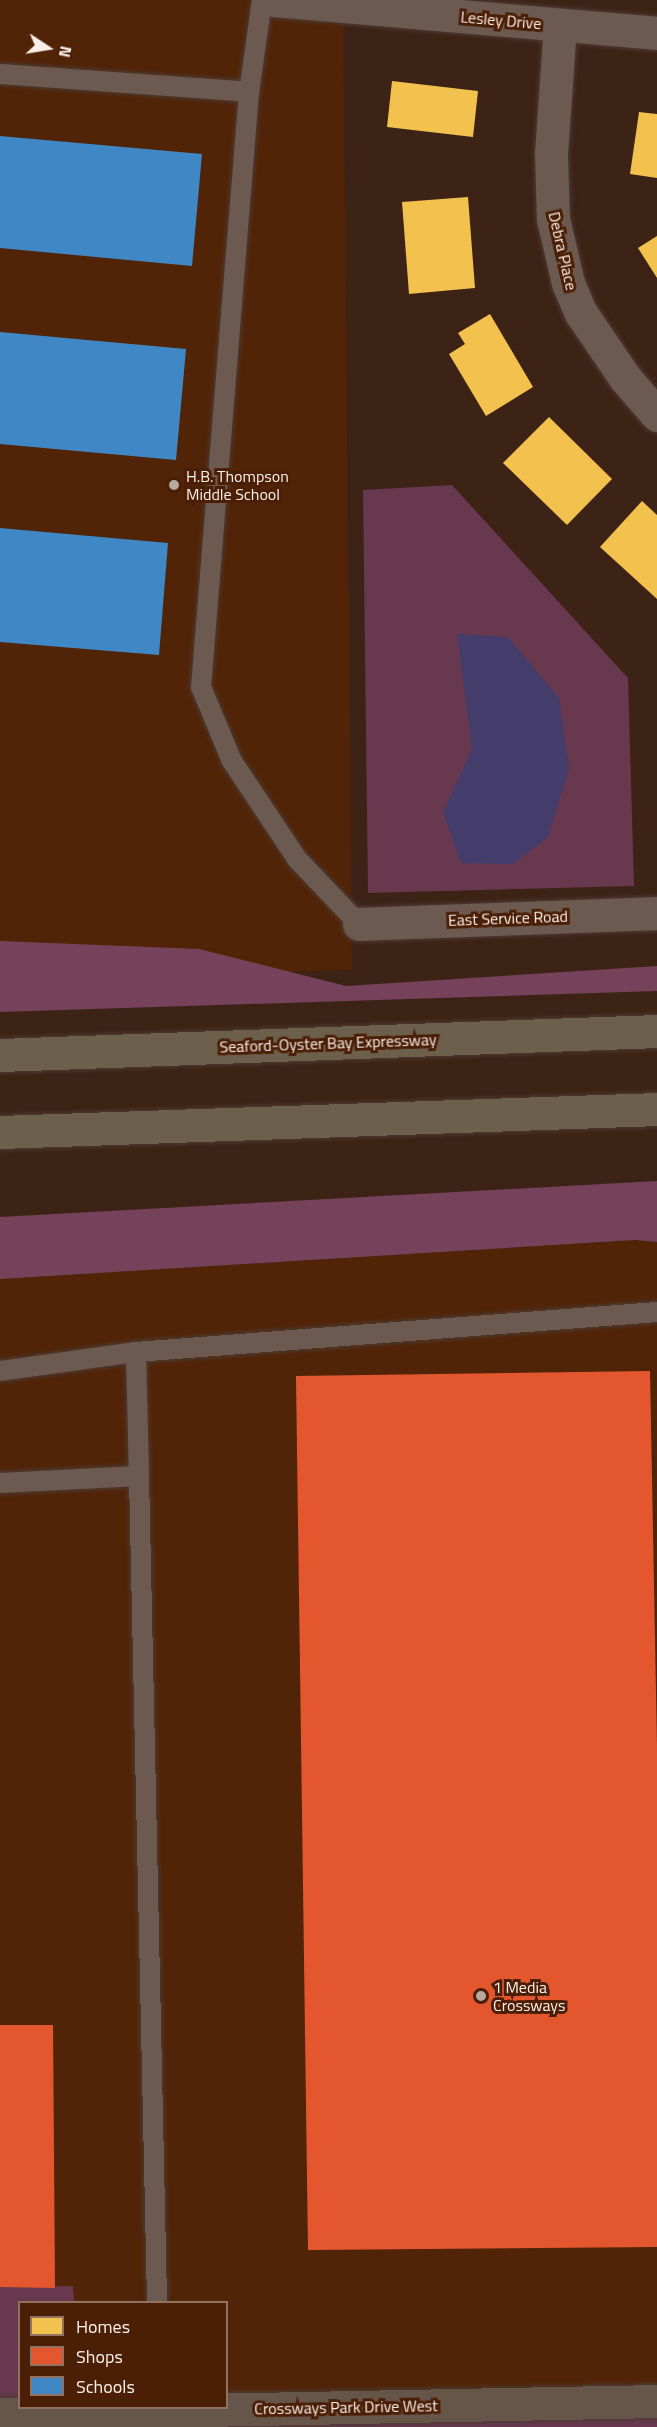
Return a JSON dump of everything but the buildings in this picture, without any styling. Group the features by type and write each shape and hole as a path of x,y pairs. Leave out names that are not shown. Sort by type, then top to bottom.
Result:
{"highway":[{"name":"Seaford-Oyster Bay Expressway","path":"0,1054 657,1031"},
{"path":"0,1132 657,1110"}],"street":[{"name":"Lesley Drive","path":"273,0 318,2 657,33"},
{"name":"Debra Place","path":"560,25 551,153 553,219 568,283 581,313 625,378 657,415"},
{"name":"East Service Road","path":"359,924 657,913"},
{"name":"Crossways Park Drive West","path":"228,2409 657,2401"},
{"name":"Crossways Park Drive West","path":"0,2414 211,2409"}],"lane":[{"path":"262,0 249,92 201,687 232,761 297,859 359,924"},
{"path":"0,74 249,92"},
{"path":"0,1371 136,1352 657,1312"},
{"path":"136,1352 157,2301"},
{"path":"0,1483 139,1476"}],"shaded area":[{"name":"H.B. Thompson Middle School","path":"0,0 343,0 352,970 0,980"},
{"path":"452,485 628,678 634,886 368,893 363,490"},
{"path":"457,634 508,637 559,698 569,769 548,837 513,864 461,863 443,813 472,749"},
{"path":"0,941 199,949 346,986 657,966 657,991 0,1012"},
{"path":"657,1181 657,1242 635,1240 0,1279 0,1217"},
{"path":"635,1240 657,1242 657,2427 0,2427 0,1279"},
{"path":"73,2286 74,2301 18,2301 18,2409 0,2414 0,2287"},
{"path":"657,2401 657,2427 204,2427 204,2410"}],"place":[{"name":"H.B. Thompson Middle School","path":"174,485"},
{"name":"1 Media Crossways","path":"481,1996"}]}
